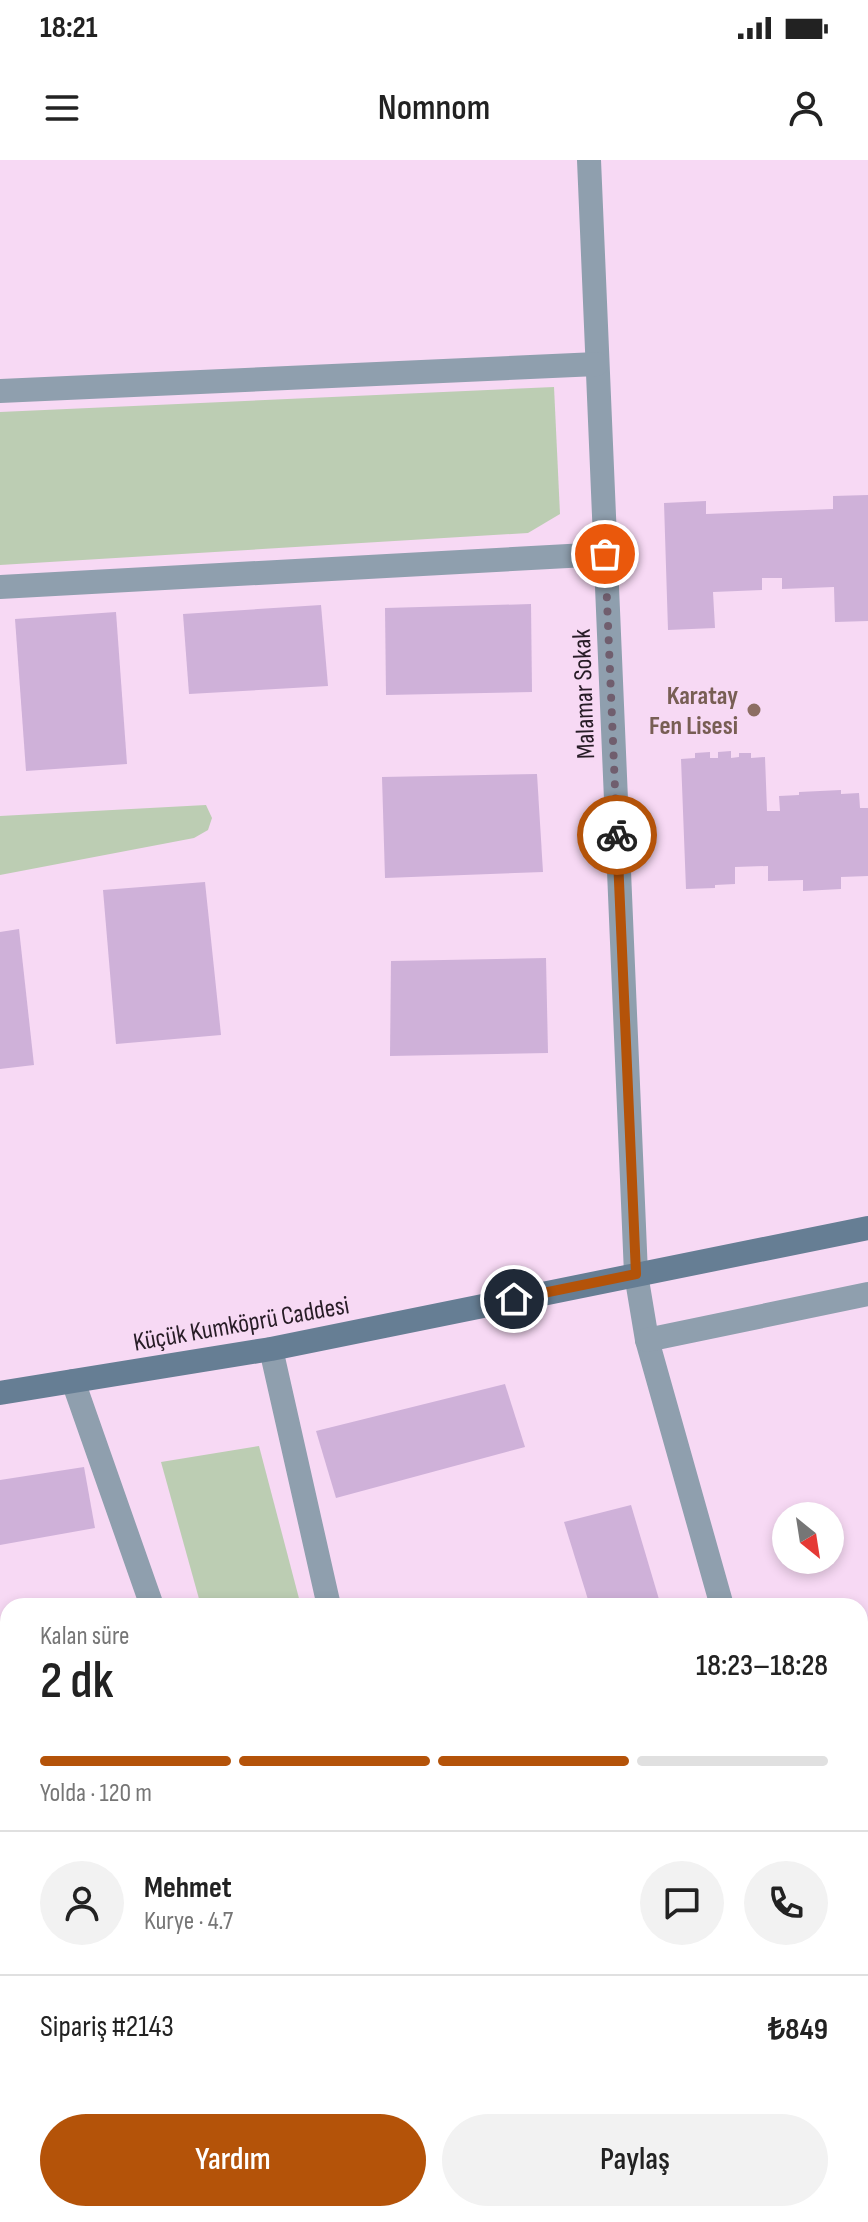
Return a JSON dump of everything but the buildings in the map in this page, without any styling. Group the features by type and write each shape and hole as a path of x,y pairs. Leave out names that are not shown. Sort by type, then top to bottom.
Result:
{"street":[{"name":"Malamar Sokak","path":"589,160 636,1274 647,1340 720,1598"},
{"path":"0,391 597,364"},
{"path":"0,587 605,554"},
{"name":"Küçük Kumköprü Caddesi","path":"0,1393 271,1349 868,1228"},
{"path":"647,1340 868,1294"},
{"path":"271,1349 327,1598"},
{"path":"73,1381 149,1598"}],"green space":[{"path":"554,387 560,514 528,533 0,565 0,412"},
{"path":"206,805 212,818 208,830 194,838 0,875 0,816"},
{"path":"259,1446 299,1598 199,1598 161,1462"}],"way so far":[{"path":"605,554 617,835"}],"place":[{"name":"Karatay Fen Lisesi","path":"754,710"}],"route":[{"path":"514,1299 636,1274 617,835"}]}
